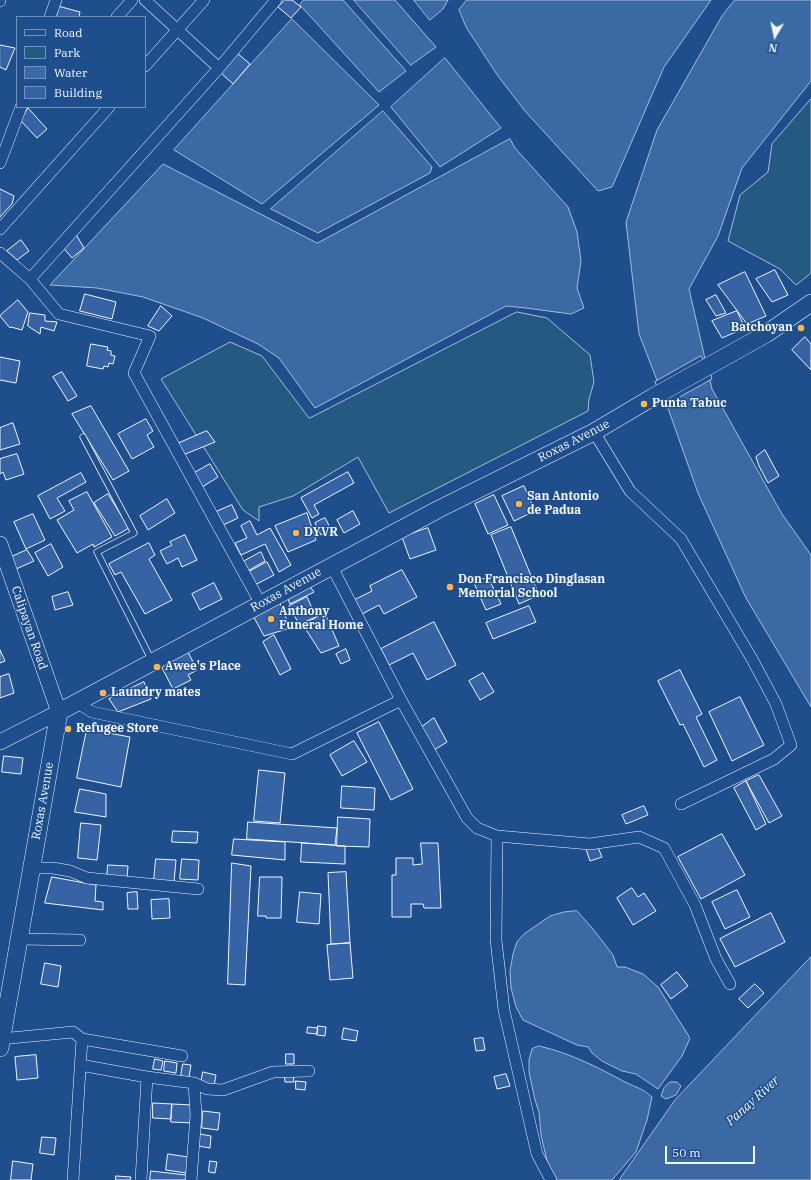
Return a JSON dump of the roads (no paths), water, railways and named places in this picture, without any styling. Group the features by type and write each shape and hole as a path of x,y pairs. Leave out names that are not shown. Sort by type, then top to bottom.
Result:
{"main road":[{"name":"Roxas Avenue","path":"0,1042 59,712 331,565 439,509 594,432 653,397 766,334 811,303"},
{"name":"Calipayan Road","path":"0,544 59,712"},
{"path":"0,742 59,712"}],"street":[{"path":"50,16 56,0"},
{"path":"118,16 132,0"},
{"path":"145,0 219,68"},
{"path":"146,65 204,0"},
{"path":"30,279 219,68 276,0"},
{"path":"0,163 21,108"},
{"path":"0,230 108,108"},
{"path":"0,252 30,279 59,314 150,336 134,373 261,604"},
{"path":"594,432 630,491 680,539 752,659 776,704 791,745 774,758 681,804"},
{"path":"331,565 401,700 467,818 477,828 497,836 590,844 640,837 664,848 695,904 716,959 730,984"},
{"path":"76,702 92,712 292,754 401,700"},
{"path":"497,836 496,940 504,1010 537,1154 551,1180"},
{"path":"31,868 53,868 70,871 87,878 198,889"},
{"path":"19,938 80,940"},
{"path":"0,1042 73,1032 82,1039 182,1056"},
{"path":"73,1180 82,1039"},
{"path":"80,1065 147,1077 194,1083 207,1089 223,1090 273,1072 309,1071"},
{"path":"141,1180 147,1077"},
{"path":"191,1180 196,1115 194,1083"}],"lane":[{"path":"83,437 134,533 97,552 152,662"}],"water":[{"path":"304,0 343,0 406,71 379,92 300,5"},
{"path":"354,0 395,0 436,47 411,65"},
{"path":"414,0 448,0 443,9 430,20"},
{"path":"467,0 711,0 664,67 612,187 598,191 525,111 498,76 466,27 459,10"},
{"path":"735,0 811,0 811,81 742,168 718,236 689,289 712,389 782,514 811,555 811,707 746,598 698,493 669,411 639,334 626,222 657,130 722,16"},
{"path":"292,19 379,105 262,204 174,150"},
{"path":"445,58 501,128 440,167 391,107"},
{"path":"383,111 432,167 430,173 318,233 271,209"},
{"path":"510,139 515,148 568,207 577,232 581,261 577,288 584,308 571,314 506,306 315,408 279,358 258,344 203,318 143,297 97,288 50,285 163,164 317,243"},
{"path":"577,911 613,955 617,967 625,967 643,974 658,987 690,1038 682,1056 658,1089 636,1074 622,1071 602,1061 592,1053 588,1047 577,1045 523,1020 516,1007 511,988 510,971 517,942 524,934 550,916 564,912"},
{"name":"Panay River","path":"811,957 811,1180 619,1180 675,1100"},
{"path":"539,1046 562,1052 583,1061 642,1090 652,1097 647,1120 636,1152 612,1180 556,1180 548,1165 541,1135 539,1112 529,1072 529,1060 532,1049"},
{"path":"670,1082 677,1082 681,1086 676,1095 666,1099 661,1096 664,1088"}],"place":[{"name":"Batchoyan","path":"801,328"},
{"name":"Punta Tabuc","path":"644,404"},
{"name":"San Antonio de Padua","path":"519,504"},
{"name":"DYVR","path":"296,533"},
{"name":"Don Francisco Dinglasan Memorial School","path":"450,587"},
{"name":"Anthony Funeral Home","path":"271,619"},
{"name":"Awee's Place","path":"157,667"},
{"name":"Laundry mates","path":"103,693"},
{"name":"Refugee Store","path":"68,729"}]}
